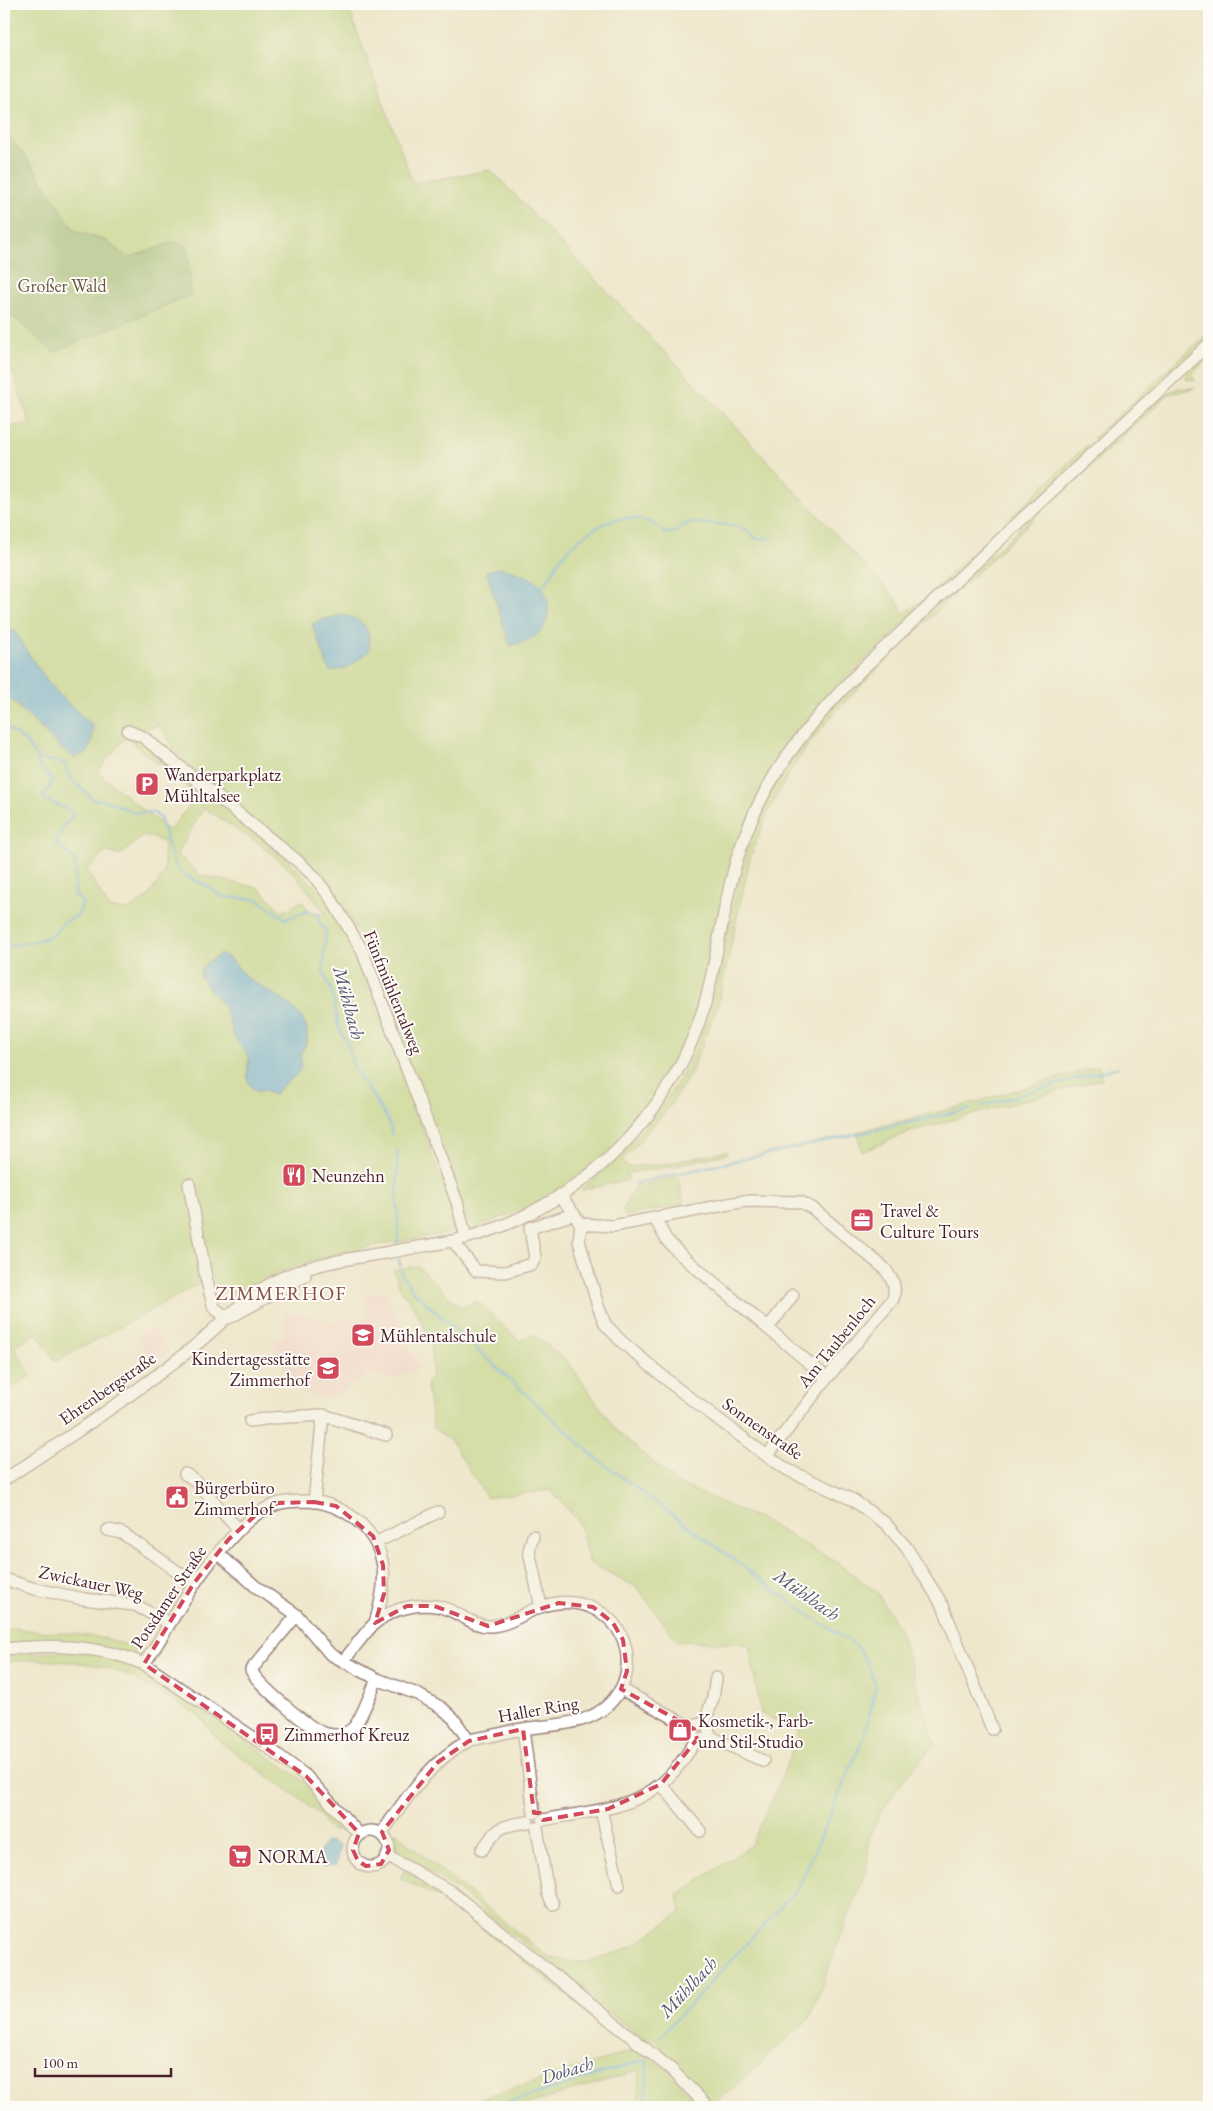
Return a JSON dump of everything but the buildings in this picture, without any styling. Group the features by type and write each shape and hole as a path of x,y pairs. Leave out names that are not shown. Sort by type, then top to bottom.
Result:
{"street":[{"name":"Ehrenbergstraße","path":"4,1480 112,1407 189,1350 228,1318 250,1295 285,1277 310,1267 453,1241 499,1228 560,1195 615,1151 634,1132 677,1074 695,1033 708,994 726,900 738,854 755,810 788,753 816,716 863,668 1209,344"},
{"name":"Fünfmühlentalweg","path":"128,731 143,737 258,828 313,875 330,897 362,950 457,1202 466,1238"},
{"path":"189,1184 206,1278 214,1308 228,1318"},
{"path":"560,1195 581,1224"},
{"name":"Am Taubenloch","path":"581,1224 613,1226 745,1201 800,1202 812,1208 884,1268 892,1278 896,1290 893,1299 767,1456"},
{"path":"453,1241 476,1271 505,1272 532,1264 535,1257 530,1228 574,1214"},
{"path":"654,1218 666,1239 682,1255 828,1378"},
{"name":"Sonnenstraße","path":"581,1224 579,1241 598,1306 606,1324 622,1342 678,1389 767,1456 788,1470 853,1500 885,1523 906,1547 943,1606 992,1729"},
{"path":"768,1328 793,1295"},
{"path":"314,1502 324,1415"},
{"path":"250,1421 324,1415 386,1435"},
{"path":"185,1474 193,1478 222,1514 238,1528"},
{"name":"Potsdamer Straße","path":"144,1664 194,1583 238,1528 258,1513 278,1503 314,1502 336,1506 348,1512 377,1542"},
{"path":"375,1622 384,1594 383,1565 377,1542 438,1512"},
{"path":"108,1530 122,1533 194,1583"},
{"path":"533,1536 529,1551 541,1607"},
{"path":"218,1554 255,1586 298,1615 330,1654 377,1679 417,1694 442,1708 454,1718 469,1741"},
{"name":"Zwickauer Weg","path":"4,1579 35,1589 84,1599 134,1606 169,1623"},
{"name":"Haller Ring","path":"381,1834 438,1762 469,1741 523,1729 572,1724 585,1720 598,1714 621,1689 627,1671 626,1649 619,1632 600,1611 584,1604 558,1603 541,1607 501,1625 488,1626 477,1624 448,1609 434,1606 391,1604 384,1594"},
{"name":"Haller Ring","path":"344,1661 375,1622 407,1606"},
{"path":"298,1615 251,1670 254,1678 291,1710 322,1732 339,1735 353,1728 377,1679"},
{"path":"4,1649 60,1645 104,1651 125,1656 144,1664 266,1746 306,1776 360,1835"},
{"path":"482,1850 500,1827 506,1824 601,1810 624,1804 661,1784 698,1731 713,1698 716,1678"},
{"path":"621,1689 698,1731 709,1730 708,1736 763,1761"},
{"path":"523,1729 548,1894 553,1904"},
{"path":"661,1784 700,1831"},
{"path":"601,1810 619,1885"},
{"path":"370,1831 381,1834 388,1844 387,1856 376,1866 362,1864 354,1856 354,1844 360,1835 370,1831"},
{"path":"387,1856 450,1891 672,2070 708,2107"}],"highlighted area":[{"path":"314,1502 336,1506 373,1536 383,1565 384,1594 375,1623 407,1606 434,1606 488,1626 559,1603 593,1607 613,1623 623,1640 627,1671 621,1689 694,1729 697,1739 661,1784 608,1809 543,1820 540,1813 534,1813 523,1729 469,1741 438,1762 382,1832 389,1850 381,1864 366,1866 358,1861 353,1850 359,1833 306,1776 144,1664 194,1583 229,1539 258,1513 278,1503"}],"shaded area":[{"path":"385,1291 419,1368 394,1379 368,1375 336,1397 315,1398 301,1390 287,1375 274,1351 276,1337 283,1338 285,1312 312,1315 331,1323 368,1316 364,1295"},
{"name":"Kindertagesstätte Zimmerhof","path":"153,1326 170,1353 154,1363 137,1336"}],"green space":[{"path":"4,4 347,4 413,183 491,170 701,390 897,600 904,614 922,601 1088,444 1086,454 832,692 791,739 760,790 703,996 689,1036 669,1076 641,1116 612,1148 581,1175 538,1203 476,1228 468,1222 363,942 339,900 314,869 192,769 175,751 160,725 145,728 137,734 288,859 319,891 335,914 358,956 456,1218 454,1229 448,1233 365,1247 310,1261 283,1271 259,1283 237,1299 222,1282 216,1287 213,1276 56,1362 37,1333 14,1346 31,1376 4,1391 4,693 64,751 93,725 58,693 31,658 15,631 4,632 4,427 30,424 4,346 4,309 54,351 191,295 174,242 128,258 106,241 75,231 27,158 4,132","holes":["501,568 538,634 511,646 486,571","312,624 365,625 370,640 330,672","126,737 197,796 169,831 97,772","204,808 258,843 294,873 326,914 311,914 302,901 282,912 259,888 200,875 177,854","145,835 164,842 164,873 148,897 128,910 109,908 87,870 106,852 120,855","226,955 248,978 288,1003 303,1020 307,1031 307,1043 300,1054 295,1076 284,1083 274,1095 262,1090 253,1090 248,1074 249,1057 234,1037 225,1007 200,977 205,964 217,957"]},
{"name":"Großer Wald","path":"4,132 27,158 75,231 106,241 128,258 174,242 188,246 191,295 54,352 4,309"},
{"path":"1209,332 1209,338 1102,439 1093,438"},
{"path":"1209,351 1209,357 1193,374 1193,378 1196,381 1186,379 1188,371"},
{"path":"1178,388 1196,388 1169,394 1027,525 894,652 835,712 809,744 788,775 766,816 750,859 718,1004 691,1073 669,1107 622,1161 627,1167 664,1164 727,1151 727,1154 664,1168 627,1173 628,1180 581,1190 625,1149 644,1127 679,1080 693,1054 713,998 737,888 753,835 763,808 777,781 810,731 873,665 1157,401 1165,394"},
{"path":"1099,1066 1102,1079 912,1131 862,1152 857,1132 966,1105"},
{"path":"678,1177 684,1204 626,1216 622,1212 635,1186"},
{"path":"418,1266 461,1308 477,1301 519,1341 534,1335 569,1363 616,1430 677,1483 762,1520 836,1562 877,1592 900,1631 935,1744 906,1777 881,1812 869,1836 867,1869 809,2019 717,2102 721,2107 713,2107 653,2047 662,2048 654,2038 648,2044 455,1888 393,1848 391,1833 397,1832 405,1841 549,1958 587,1963 633,1946 681,1912 678,1895 751,1845 783,1775 799,1730 761,1714 749,1644 677,1641 637,1587 589,1563 579,1522 551,1490 487,1498 451,1441 433,1428 426,1382 432,1375 431,1341 411,1302 401,1290 393,1270"},
{"path":"15,1628 116,1641 144,1654 138,1657 86,1645 56,1642 4,1645 4,1630"},
{"path":"74,1651 124,1662 170,1688 300,1778 343,1825 333,1832 325,1825 323,1819 303,1801 223,1744 196,1714 128,1675 100,1666 71,1662 34,1660 4,1662 4,1655"},
{"path":"404,1871 435,1886 626,2036 624,2041 459,1910 400,1878"},
{"path":"635,2050 651,2057 702,2107 637,2107 640,2070 519,2107 453,2107"}],"water":[{"path":"501,568 520,574 538,583 545,594 548,608 546,622 539,633 533,638 510,646 486,571"},
{"path":"343,615 357,620 365,626 369,636 369,651 349,667 330,672 312,624"},
{"path":"15,631 31,658 58,693 93,725 92,742 88,752 75,758 65,751 4,693 4,632"},
{"path":"220,954 229,958 245,976 293,1009 302,1018 307,1029 307,1041 300,1054 300,1069 274,1095 262,1090 258,1092 250,1086 247,1072 249,1057 234,1037 225,1008 200,977 205,965"},
{"path":"330,1841 340,1846 336,1865 324,1867 317,1857 325,1843"}],"waterway":[{"path":"541,588 550,578 560,559 576,542 608,522 619,519 631,518 647,521 666,534 675,532 683,525 694,523 728,525 746,529 757,539 770,538"},
{"name":"Mühlbach","path":"4,726 25,741 37,758 64,763 71,779 92,799 108,801 135,813 153,812 160,818 174,863 182,874 207,886 222,897 257,899 286,919 308,911 319,914 319,923 326,930 323,971 332,993 339,1029 347,1042 354,1068 388,1120 392,1134"},
{"path":"4,947 37,941 53,935 62,924 78,915 83,903 75,894 75,860 56,843 62,828 74,814 43,797 53,781 37,763 37,758"},
{"path":"981,1106 1118,1067"},
{"path":"636,1183 970,1109"},
{"name":"Mühlbach","path":"397,1150 398,1244"},
{"name":"Mühlbach","path":"399,1259 402,1275 413,1291 596,1458 810,1616 857,1646 869,1666 876,1688 864,1736 799,1887 661,2036"},
{"name":"Dobach","path":"494,2107 647,2059 646,2107"}],"place":[{"name":"Wanderparkplatz Mühltalsee","path":"147,784"},
{"name":"Neunzehn","path":"294,1175"},
{"name":"Travel & Culture Tours","path":"862,1220"},
{"name":"Mühlentalschule","path":"363,1335"},
{"name":"Kindertagesstätte Zimmerhof","path":"328,1368"},
{"name":"Bürgerbüro Zimmerhof","path":"177,1497"},
{"name":"Kosmetik-, Farb- und Stil-Studio","path":"680,1730"},
{"name":"Zimmerhof Kreuz","path":"267,1734"},
{"name":"NORMA","path":"240,1856"}],"district":[{"name":"ZIMMERHOF","path":"281,1293"}]}
